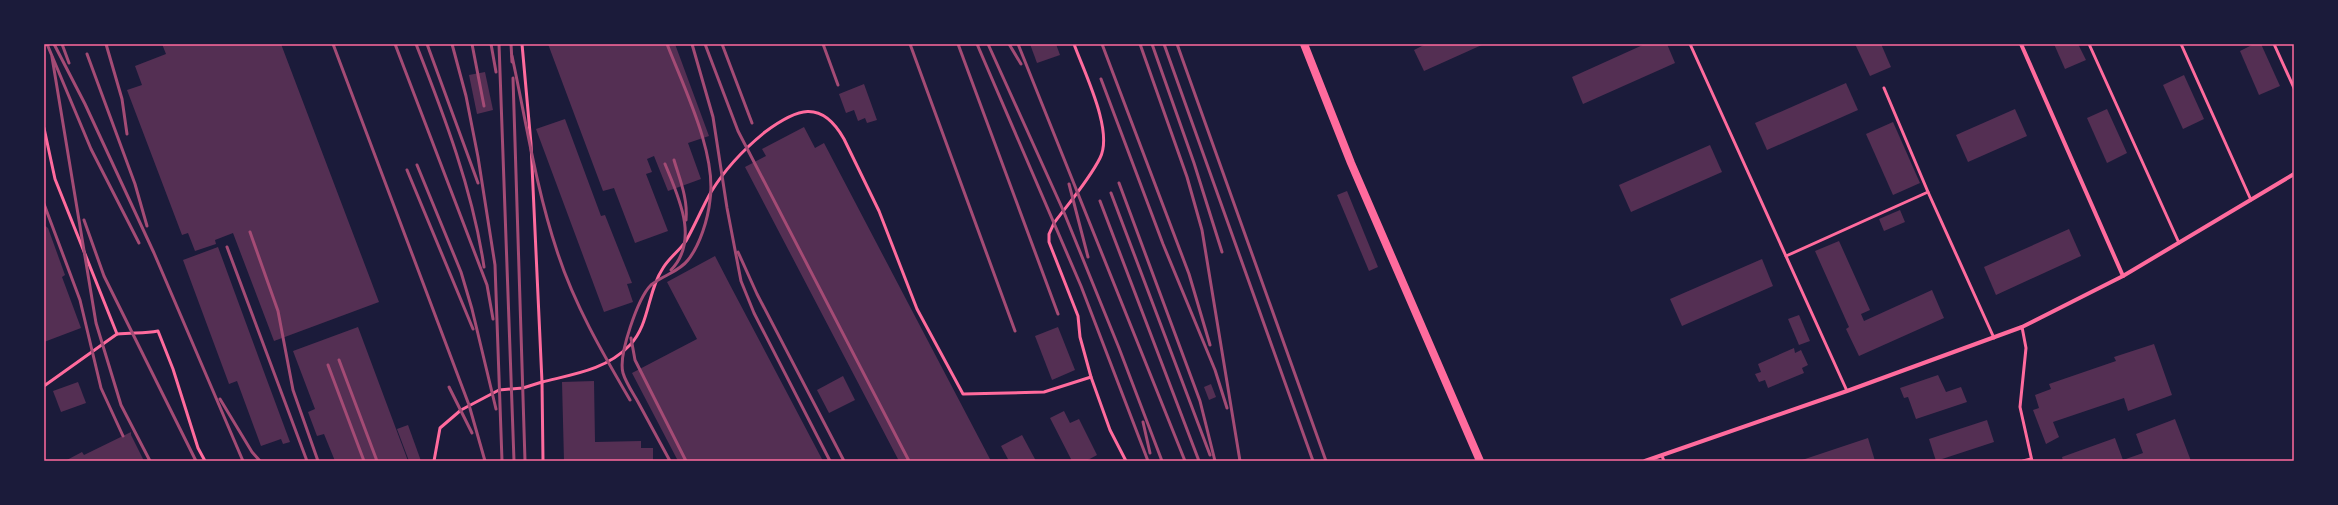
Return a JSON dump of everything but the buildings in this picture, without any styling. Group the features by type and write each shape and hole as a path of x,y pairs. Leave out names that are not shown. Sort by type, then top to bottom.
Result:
{"main road":[{"path":"1304,44 1357,177 1480,461"}],"street":[{"path":"2021,44 2123,276"},
{"path":"1645,461 1847,391 2022,327 2123,276 2294,174"}],"lane":[{"path":"522,44 531,144 542,382 543,461"},
{"path":"1074,44 1104,126 1105,143 1100,158 1054,223 1049,242 1078,316 1080,337 1091,377 1110,430 1126,461"},
{"path":"1690,44 1847,391"},
{"path":"2089,44 2179,243"},
{"path":"2181,44 2251,200"},
{"path":"2274,44 2294,88"},
{"path":"1884,88 1928,192 1994,338"},
{"path":"434,461 440,428 461,410 500,390 523,388 598,368 608,363 631,344 646,317 656,282 663,268 685,241 722,176 746,147 784,118 796,112 808,111 829,118 837,127 878,211 917,309 963,394 1044,392 1091,377"},
{"path":"44,128 55,179 117,334"},
{"path":"1786,256 1928,192"},
{"path":"2022,327 2026,348 2020,407 2032,460 2023,461"},
{"path":"44,386 117,334 131,332 142,334 158,331 198,448 205,461"},
{"path":"1662,456 1664,461"}],"railway":[{"path":"47,44 91,149 139,243"},
{"path":"54,44 85,104 154,253 243,461"},
{"path":"62,44 69,63"},
{"path":"106,44 122,99 127,134"},
{"path":"333,44 469,405 485,461"},
{"path":"395,44 487,285 493,319"},
{"path":"416,44 447,126 465,182 473,210 484,267"},
{"path":"427,44 478,183"},
{"path":"452,44 466,96 478,157 495,265 502,461"},
{"path":"472,44 484,106"},
{"path":"491,44 496,72"},
{"path":"499,44 514,461"},
{"path":"511,44 512,62"},
{"path":"667,44 698,121 704,142 709,162 711,182 710,200 700,239 688,260 676,271 651,285 640,302 630,327 623,353 622,365 626,380 670,461"},
{"path":"692,44 713,117 727,208 741,281 754,313 830,461"},
{"path":"705,44 738,131 909,461"},
{"path":"722,44 752,123"},
{"path":"823,44 838,85"},
{"path":"910,44 1015,331"},
{"path":"958,44 1058,314"},
{"path":"977,44 1081,286 1148,461"},
{"path":"988,44 1063,210 1119,348 1162,461"},
{"path":"1009,44 1021,64"},
{"path":"1018,44 1185,461"},
{"path":"1102,44 1189,274 1210,345"},
{"path":"1140,44 1187,177 1202,230 1240,461"},
{"path":"1152,44 1194,163 1222,252"},
{"path":"1164,44 1313,461"},
{"path":"1177,44 1326,461"},
{"path":"87,54 135,184 147,226"},
{"path":"512,56 537,179 557,251 580,309 630,400"},
{"path":"52,57 96,323 121,405 150,461"},
{"path":"513,78 525,461"},
{"path":"1101,79 1163,244 1215,370 1227,408"},
{"path":"674,160 685,197 686,220"},
{"path":"665,164 676,190 684,218 685,232 684,245 680,258 671,270"},
{"path":"417,165 461,272 472,309 496,409"},
{"path":"407,170 473,329"},
{"path":"1119,183 1200,401 1215,461"},
{"path":"1069,184 1088,257"},
{"path":"1111,193 1210,455"},
{"path":"1100,201 1199,461"},
{"path":"44,204 80,300 101,388 123,436"},
{"path":"84,220 104,276 196,461"},
{"path":"250,232 278,311 293,390 318,461"},
{"path":"227,247 307,461"},
{"path":"738,252 757,294 844,461"},
{"path":"631,338 635,360 686,461"},
{"path":"339,360 377,461"},
{"path":"328,365 364,461"},
{"path":"449,387 472,433"},
{"path":"220,399 252,452 260,461"},
{"path":"1143,422 1150,453"}]}
